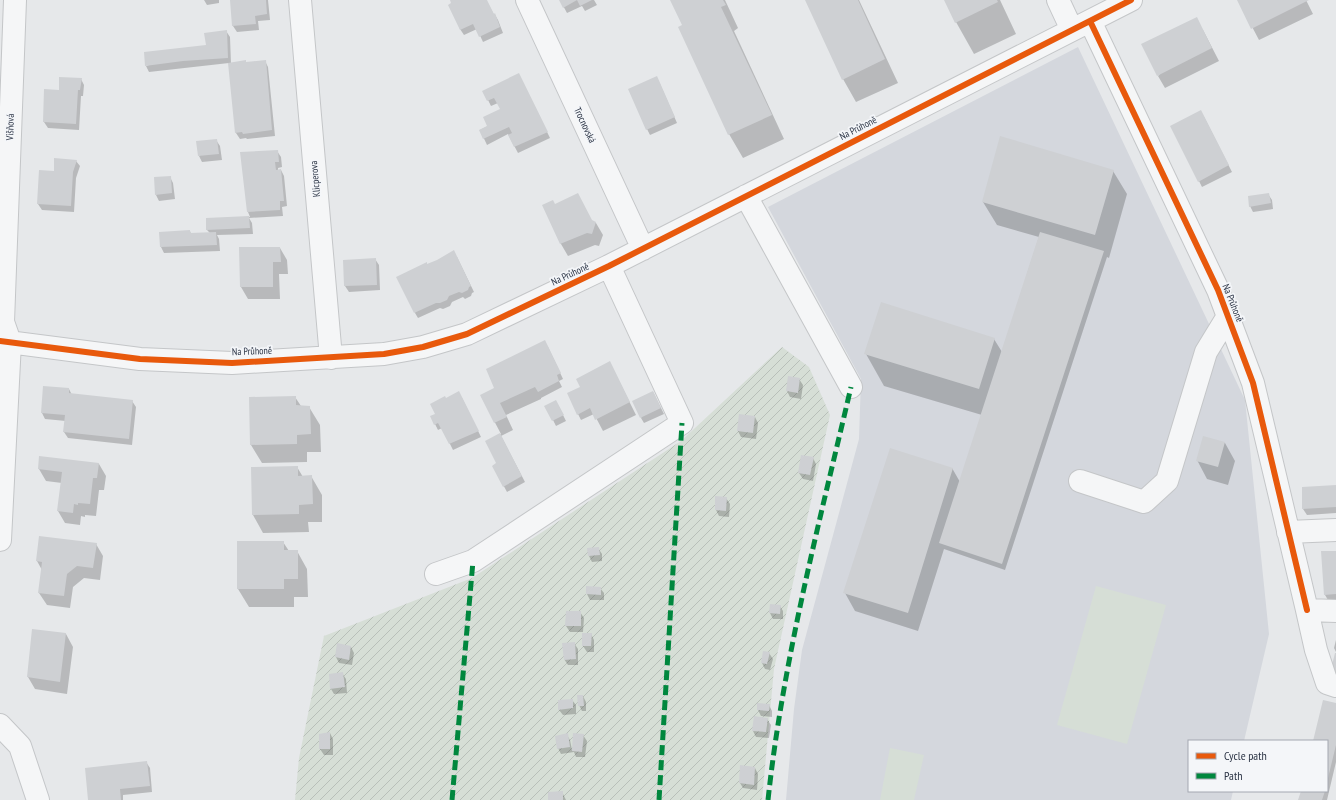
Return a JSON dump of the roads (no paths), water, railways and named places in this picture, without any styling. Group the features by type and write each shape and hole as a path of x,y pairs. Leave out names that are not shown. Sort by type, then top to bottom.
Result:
{"street":[{"name":"Višňová","path":"0,540 5,341 3,322 15,0"},
{"name":"Klicperova","path":"300,0 331,358"},
{"name":"Trocnovská","path":"526,0 643,249"},
{"path":"1058,0 1081,25"},
{"name":"Na Průhoně","path":"5,341 140,360 232,362 331,358 384,354 423,347 467,334 643,249 1130,0"},
{"name":"Na Průhoně","path":"1081,25 1218,290 1253,383 1316,650 1327,683 1336,686"},
{"path":"746,196 851,387"},
{"path":"436,574 473,561 682,423 609,266"},
{"path":"1080,481 1144,502 1167,481 1206,352 1228,316"},
{"path":"1288,532 1336,530"},
{"path":"1307,610 1336,611"},
{"path":"0,725 20,746 38,800"}]}
